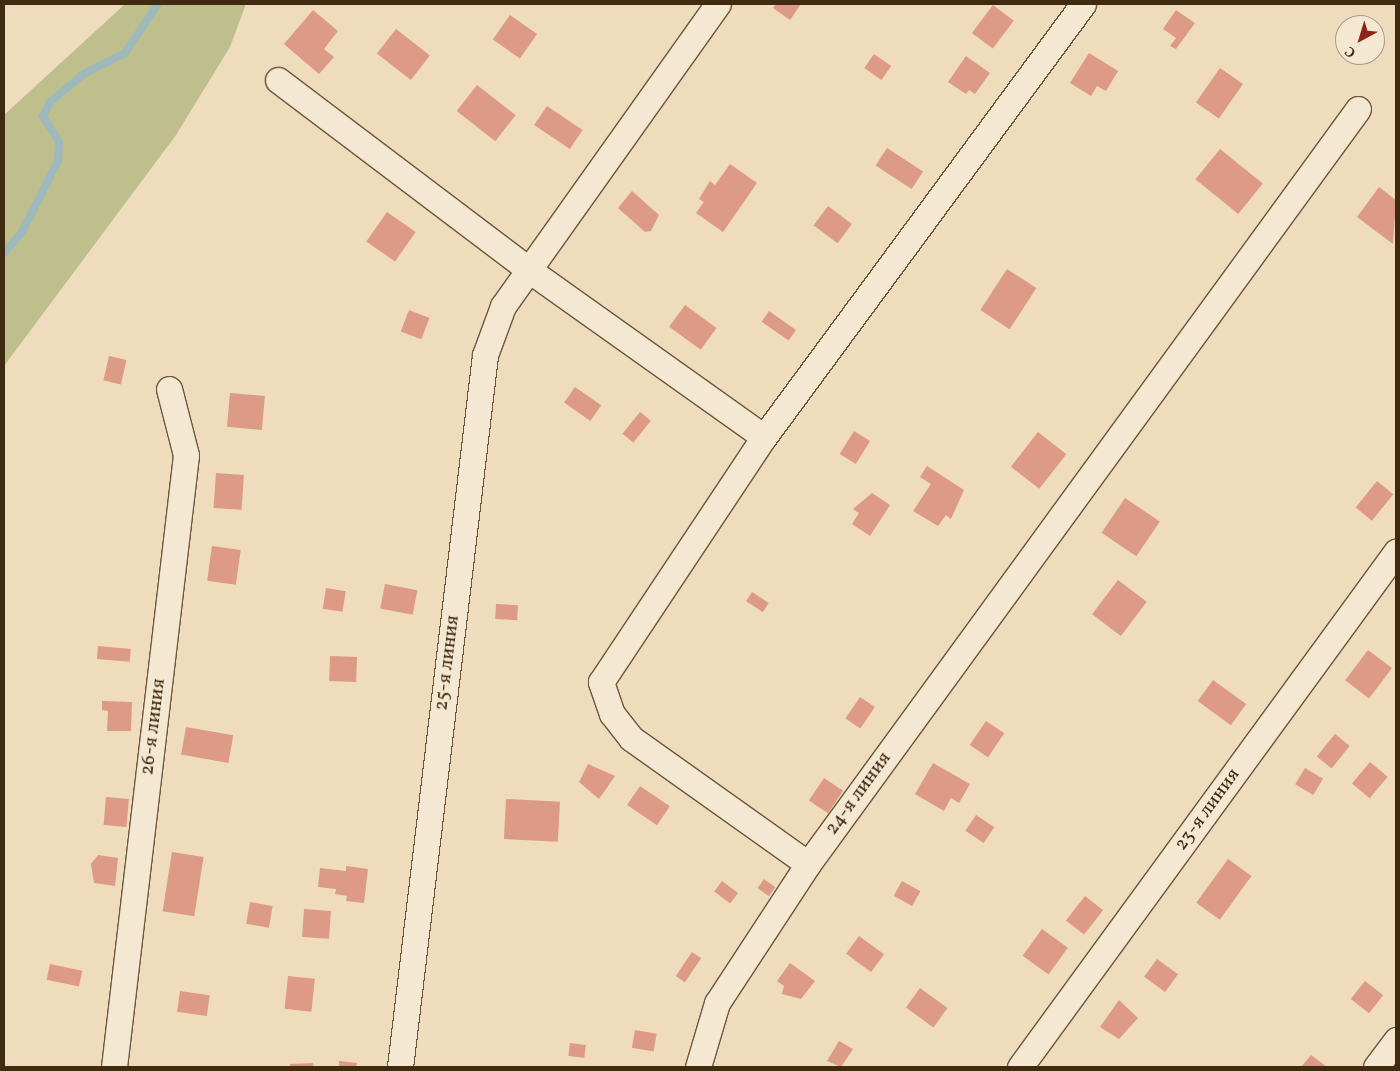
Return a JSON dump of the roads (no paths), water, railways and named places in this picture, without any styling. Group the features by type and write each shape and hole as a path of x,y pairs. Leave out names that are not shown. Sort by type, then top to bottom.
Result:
{"street":[{"name":"25-я линия","path":"400,1067 485,355 503,306 718,4"},
{"path":"808,864 631,738 612,714 601,682 764,436 1083,4"},
{"path":"278,80 529,270 764,436"},
{"name":"24-я линия","path":"698,1067 717,1002 808,864 1358,109"},
{"name":"26-я линия","path":"114,1067 186,455 169,389"},
{"name":"23-я линия","path":"1020,1067 1396,552"},
{"path":"1376,1067 1396,1040"}],"waterway":[{"path":"4,253 22,232 58,161 59,142 43,116 50,102 85,73 125,53 158,4"}]}
